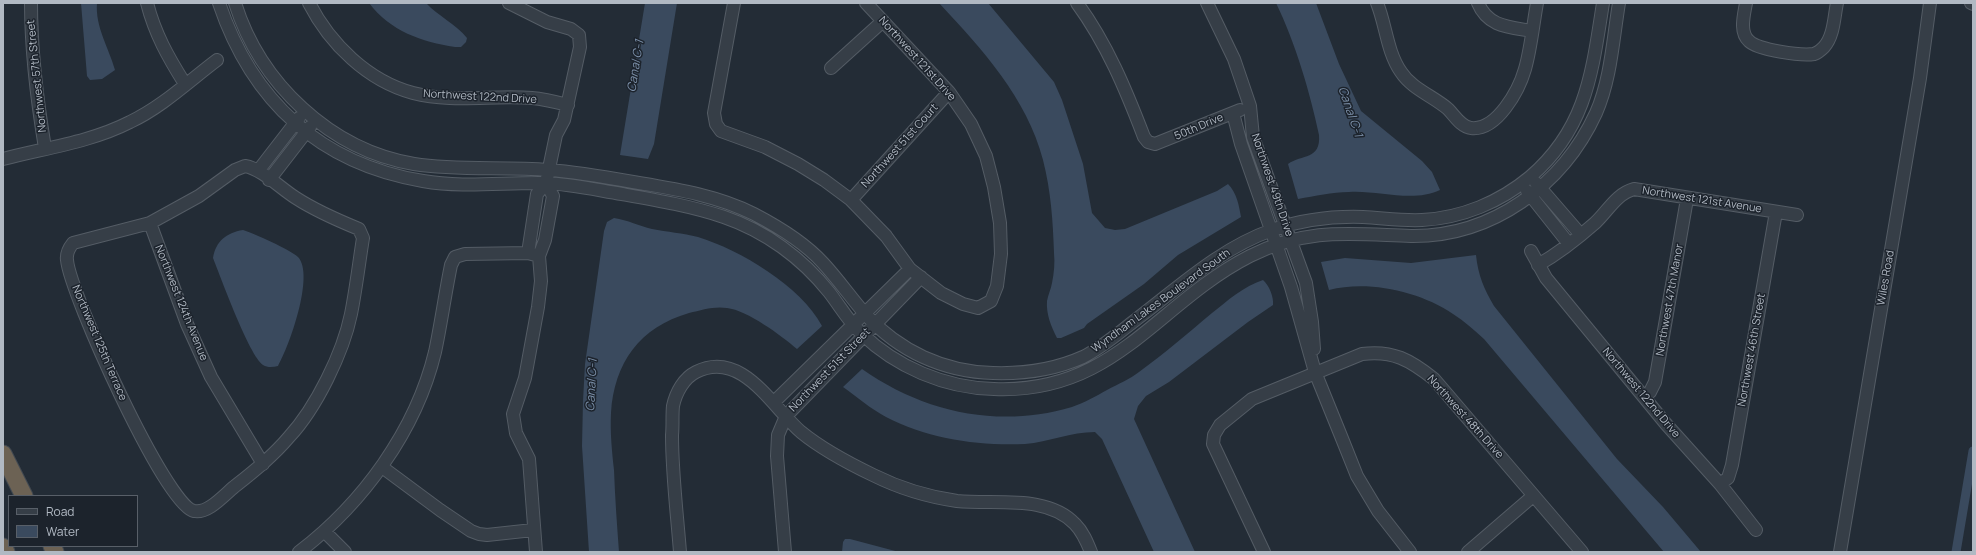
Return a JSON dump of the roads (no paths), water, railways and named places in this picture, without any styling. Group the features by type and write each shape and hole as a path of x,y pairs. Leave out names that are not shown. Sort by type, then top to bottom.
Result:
{"highway":[{"path":"3,454 24,495"},
{"path":"3,547 6,552"}],"street":[{"name":"Northwest 57th Street","path":"31,3 31,40 37,98 45,148"},
{"path":"147,3 153,26 167,56 185,84"},
{"name":"Wyndham Lakes Boulevard South","path":"219,3 228,29 250,71 295,125 349,158 390,174 427,182 546,183 579,186 653,199 727,218 766,237 799,262 828,291 852,324 864,336 905,365 923,374 950,383 995,390 1028,388 1056,383 1077,376 1101,364 1123,350 1214,278 1252,256 1276,245 1291,240 1344,232 1411,236 1451,232 1487,222 1531,196 1560,169 1582,140 1597,111 1608,74 1619,3"},
{"name":"Wyndham Lakes Boulevard South","path":"234,3 253,45 271,74 303,110 314,120 367,150 414,164 449,168 549,170 699,194 719,199 750,212 774,225 802,244 822,262 875,324 903,346 926,359 946,366 970,372 992,373 1039,371 1086,356 1114,337 1202,268 1228,251 1271,230 1318,219 1341,217 1405,221 1434,219 1464,213 1504,196 1526,180 1558,147 1569,132 1586,94 1592,72 1603,3"},
{"name":"Northwest 122nd Drive","path":"310,3 318,19 338,46 362,67 388,82 412,93 439,97 532,98 568,104"},
{"path":"509,3 547,22 571,29 579,35 580,47 568,104 564,120 556,136 546,183 553,196 545,240 534,254"},
{"path":"734,3 714,113 716,124 721,131 765,148 798,164 824,180 851,200 886,236 910,269 921,277"},
{"name":"Northwest 121st Drive","path":"866,3 949,92 971,124 986,156 994,187 1000,223 1001,254 997,286 991,301 978,308 963,304 941,293 921,277"},
{"name":"50th Drive","path":"1077,3 1093,25 1117,71 1144,137 1148,142 1155,144 1169,140 1250,106"},
{"name":"Northwest 49th Drive","path":"1207,3 1234,59 1250,106 1253,137 1306,283 1312,322 1316,372"},
{"path":"1377,3 1400,72 1412,85 1449,110 1460,122 1470,128 1483,127 1495,119 1509,104 1525,70 1537,3"},
{"path":"1478,3 1487,18 1503,26 1532,31"},
{"path":"1746,3 1743,31 1748,41 1758,48 1803,54 1816,54 1825,47 1832,34 1837,3"},
{"name":"Wiles Road","path":"1840,552 1917,93 1930,3"},
{"path":"831,68 883,21"},
{"path":"3,159 94,137 130,122 162,103 217,60"},
{"name":"Northwest 51st Court","path":"851,200 949,92"},
{"path":"258,171 295,125 303,110"},
{"name":"Northwest 49th Drive","path":"1233,113 1241,144 1291,287 1316,372 1357,476 1378,511 1410,552"},
{"path":"270,180 307,133 314,120"},
{"path":"150,223 199,196 234,170 245,166 254,167 270,180 326,216 359,229 363,238 352,308 339,354 315,401 290,436 263,464"},
{"path":"1526,180 1541,188 1581,235"},
{"path":"1526,180 1531,196 1570,244"},
{"name":"Northwest 121st Avenue","path":"1538,265 1570,244 1597,222 1619,196 1626,191 1634,189 1687,199 1796,215"},
{"name":"Northwest 47th Manor","path":"1644,396 1650,392 1655,382 1687,199"},
{"name":"Northwest 46th Street","path":"1720,484 1728,478 1732,465 1776,212"},
{"name":"Northwest 125th Terrace","path":"150,223 73,243 68,250 67,261 81,306 112,381 150,453 184,507 194,511 206,509 263,464"},
{"name":"Northwest 124th Avenue","path":"150,223 187,324 211,377 263,464"},
{"name":"Northwest 122nd Drive","path":"1531,251 1546,278 1666,424 1720,484 1756,530"},
{"path":"299,552 325,532 382,467 400,439 417,402 435,353 450,265 455,257 465,254 534,254"},
{"path":"534,254 541,281 532,345 514,414 516,433 529,459 533,530 536,552"},
{"name":"Northwest 51st Street","path":"774,402 864,312 910,269"},
{"name":"Northwest 51st Street","path":"784,552 777,456 778,435 786,416 921,277"},
{"name":"Northwest 48th Drive","path":"1264,552 1213,444 1214,435 1220,425 1252,399 1362,354 1377,352 1395,356 1414,364 1434,379 1582,552"},
{"path":"812,364 825,375"},
{"path":"680,552 672,453 673,415 678,392 684,381 696,372 710,367 726,367 744,374 774,402 800,431 837,457 895,485 956,500 988,503 1038,504 1054,508 1067,516 1077,525 1091,552"},
{"path":"382,467 471,531 487,535 533,530"},
{"path":"1468,552 1534,496"},
{"path":"325,532 345,552"}],"water":[{"path":"81,3 97,3 100,29 115,70 102,79 90,80 87,76"},
{"path":"369,3 426,3 463,33 467,38 466,42 461,47 455,47 431,42 408,34 387,21 377,13"},
{"name":"Canal C-1","path":"645,3 677,3 654,144 648,159 620,155"},
{"path":"939,3 988,3 1054,82 1062,100 1083,164 1092,213 1105,228 1115,230 1125,229 1217,191 1228,184 1236,195 1241,217 1178,255 1144,284 1087,324 1084,328 1061,338 1057,338 1049,320 1047,311 1047,299 1053,279 1054,264 1051,206 1046,172 1036,137 1014,95 1001,76 971,38"},
{"name":"Canal C-1","path":"1276,3 1316,3 1339,64 1361,111 1422,161 1432,172 1440,190 1430,194 1418,196 1343,192 1298,199 1288,164 1314,153 1319,143 1319,135 1301,68"},
{"name":"Canal C-1","path":"614,218 652,229 698,237 715,243 750,260 768,271 800,297 822,326 797,349 783,337 754,318 735,310 717,308 689,313 672,319 644,338 624,363 613,395 611,413 611,442 619,552 589,552 582,446 585,364 604,231 607,222"},
{"path":"243,230 255,234 288,250 298,257 302,266 304,279 294,328 278,366 270,367 263,365 250,347 213,258 219,242 232,233"},
{"path":"1476,255 1482,282 1494,306 1617,459 1663,507 1701,552 1664,552 1484,339 1473,329 1440,306 1409,294 1376,287 1360,286 1329,290 1321,262 1345,258 1411,263"},
{"path":"1263,280 1271,291 1273,305 1248,322 1169,382 1146,396 1138,406 1134,419 1195,552 1154,552 1102,439 1095,432 1086,432 1025,444 989,444 954,440 902,425 869,407 843,387 862,369 886,384 910,396 936,406 962,412 989,416 1017,416 1044,413 1072,407 1081,404 1135,375 1242,290"},
{"path":"845,539 899,552 842,552 843,542"}],"waterway":[{"path":"1956,552 1973,451"}]}
